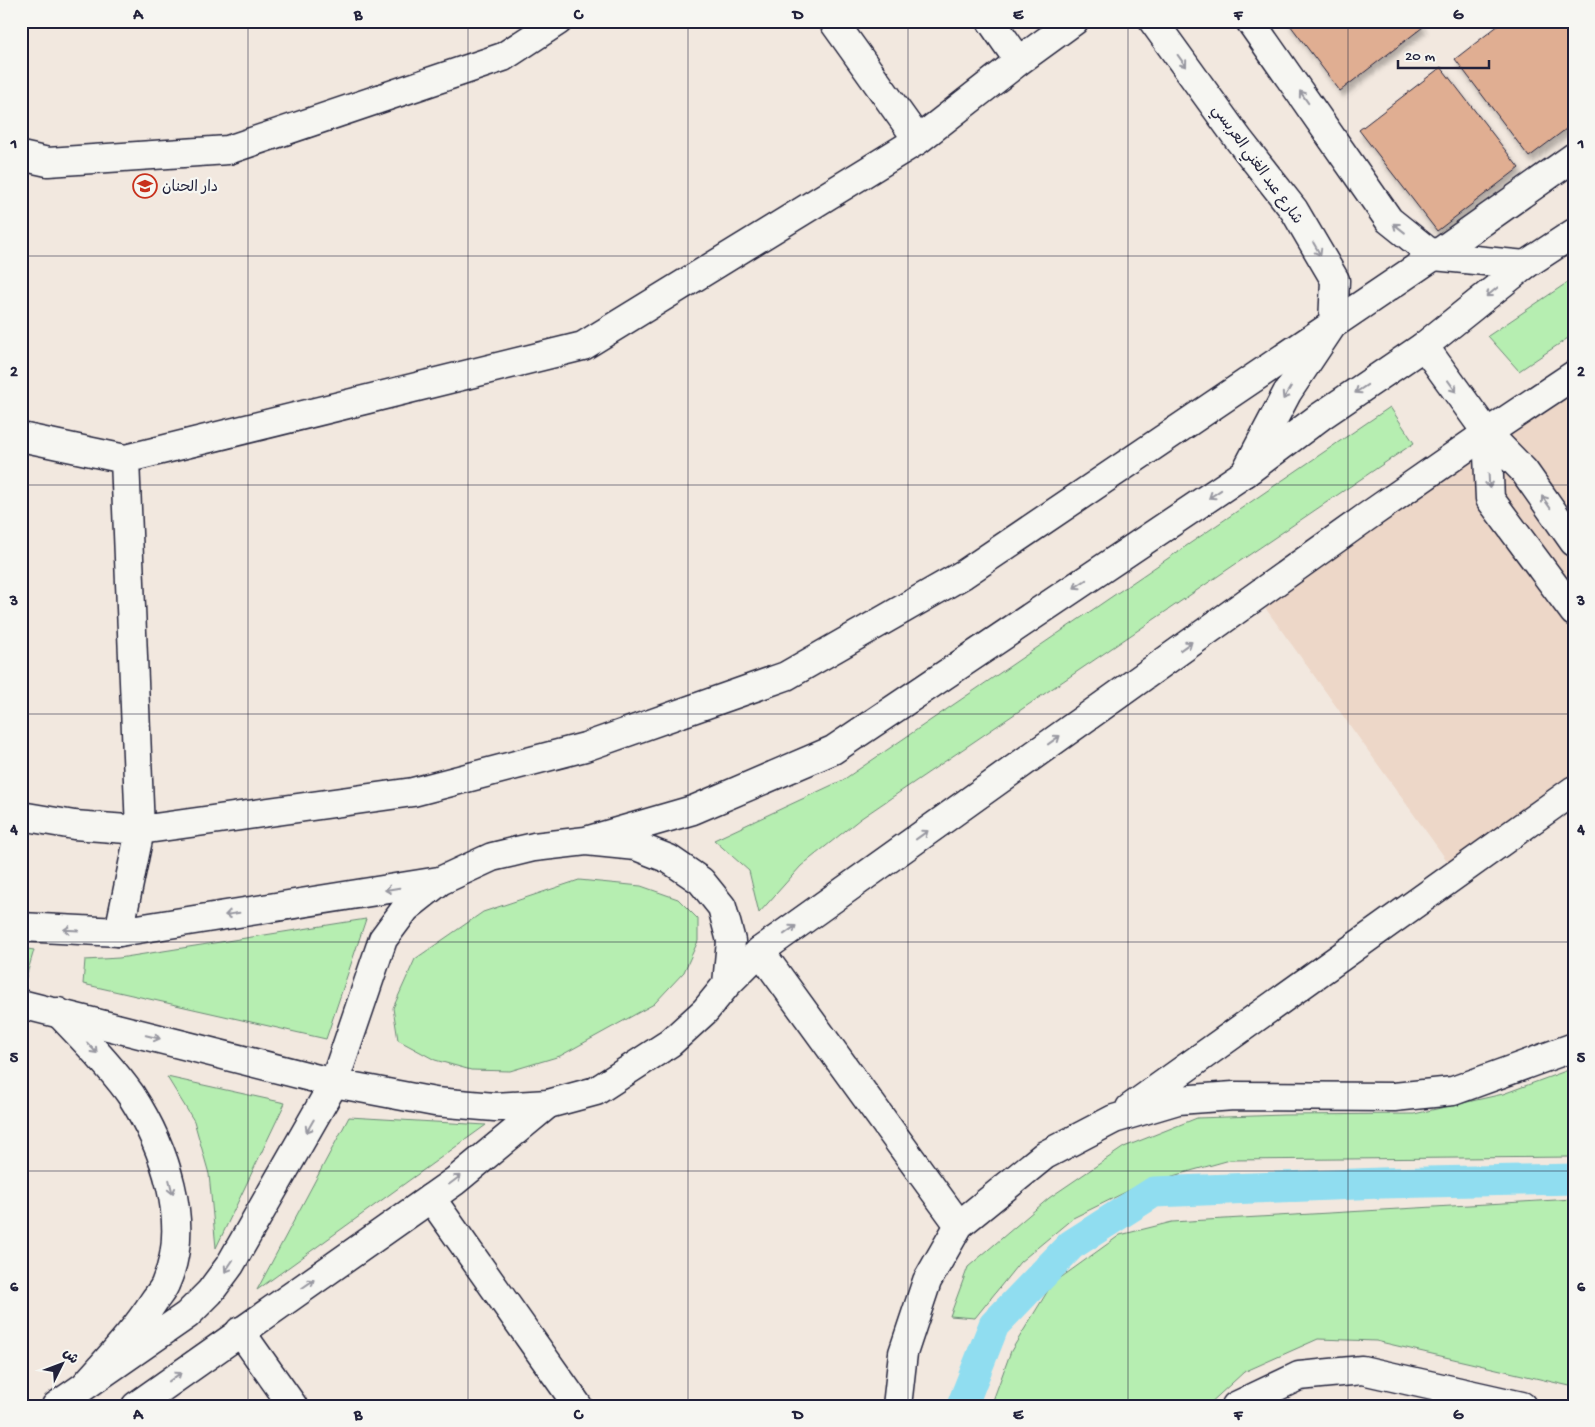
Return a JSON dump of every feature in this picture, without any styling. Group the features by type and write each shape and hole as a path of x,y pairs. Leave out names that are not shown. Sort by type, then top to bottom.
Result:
{"main road":[{"path":"21,156 48,162 228,150 503,57 558,21"},
{"path":"834,21 918,140"},
{"path":"991,21 1020,61"},
{"path":"21,437 125,459 583,346 918,140 1074,21"},
{"name":"شارع عبد الغني العربسي","path":"1153,21 1239,140 1294,210 1335,280 1333,324"},
{"path":"1250,21 1389,220 1434,256 1525,265"},
{"path":"21,816 74,825 140,830 413,792 585,747 786,676 964,574 1434,256 1574,157"},
{"path":"56,1406 187,1315 210,1292 230,1265 334,1083 383,940 406,908 440,881 492,857 534,847 586,841 693,810 833,750 1245,473 1321,416 1424,346 1525,265 1574,233"},
{"path":"1245,473 1287,393 1333,324"},
{"path":"1424,346 1486,433 1524,471 1574,542"},
{"path":"21,1004 334,1083 435,1102 495,1107 548,1104 596,1091 670,1044 705,1010 727,984 760,951 1357,523 1486,433 1574,375"},
{"path":"1486,433 1490,499 1574,612"},
{"path":"119,932 140,830 125,459"},
{"path":"897,1406 903,1353 927,1281 959,1225 1044,1155 1114,1119 1574,790"},
{"path":"586,841 636,846 669,858 701,880 722,907 732,941 727,984"},
{"path":"21,928 119,932 440,881"},
{"path":"760,951 959,1225"},
{"path":"58,1012 113,1072 151,1129 171,1186 176,1216 177,1246 166,1282 142,1320 87,1383"},
{"path":"1114,1119 1178,1100 1234,1096 1394,1097 1453,1091 1574,1047"},
{"path":"136,1406 455,1181 548,1104"},
{"path":"431,1198 578,1406"},
{"path":"240,1331 293,1406"},
{"path":"1236,1406 1299,1376 1362,1370 1515,1405"}],"shaded area":[{"path":"1574,375 1574,790 1456,873 1256,595"}],"green space":[{"path":"1574,278 1574,334 1519,371 1488,336"},
{"path":"1390,407 1414,443 860,819 801,866 759,913 749,871 714,840 843,780"},
{"path":"579,880 641,886 678,899 698,919 698,941 684,972 654,1004 560,1056 510,1071 471,1070 435,1060 398,1040 393,1008 415,959 483,912"},
{"path":"366,919 326,1039 83,984 85,960 119,958"},
{"path":"21,948 34,950 24,984 21,984"},
{"path":"1574,1068 1574,1157 1230,1160 1140,1185 1073,1218 1020,1262 975,1318 950,1316 968,1267 1049,1198 1124,1147 1197,1118 1414,1114 1503,1094"},
{"path":"167,1077 285,1103 216,1248 209,1174 194,1121"},
{"path":"349,1117 486,1125 257,1290"},
{"path":"1574,1199 1574,1387 1376,1341 1318,1339 1244,1372 1207,1406 991,1406 1011,1351 1052,1284 1120,1235 1172,1222"}],"building":[{"path":"1287,21 1419,21 1423,27 1340,91"},
{"path":"1504,21 1574,21 1574,123 1529,157 1455,59"},
{"path":"1441,67 1519,168 1437,231 1359,130"}],"waterway":[{"path":"962,1406 994,1325 1071,1245 1154,1192 1381,1183 1574,1179"}],"place":[{"name":"دار الحنان","path":"145,186"}]}
